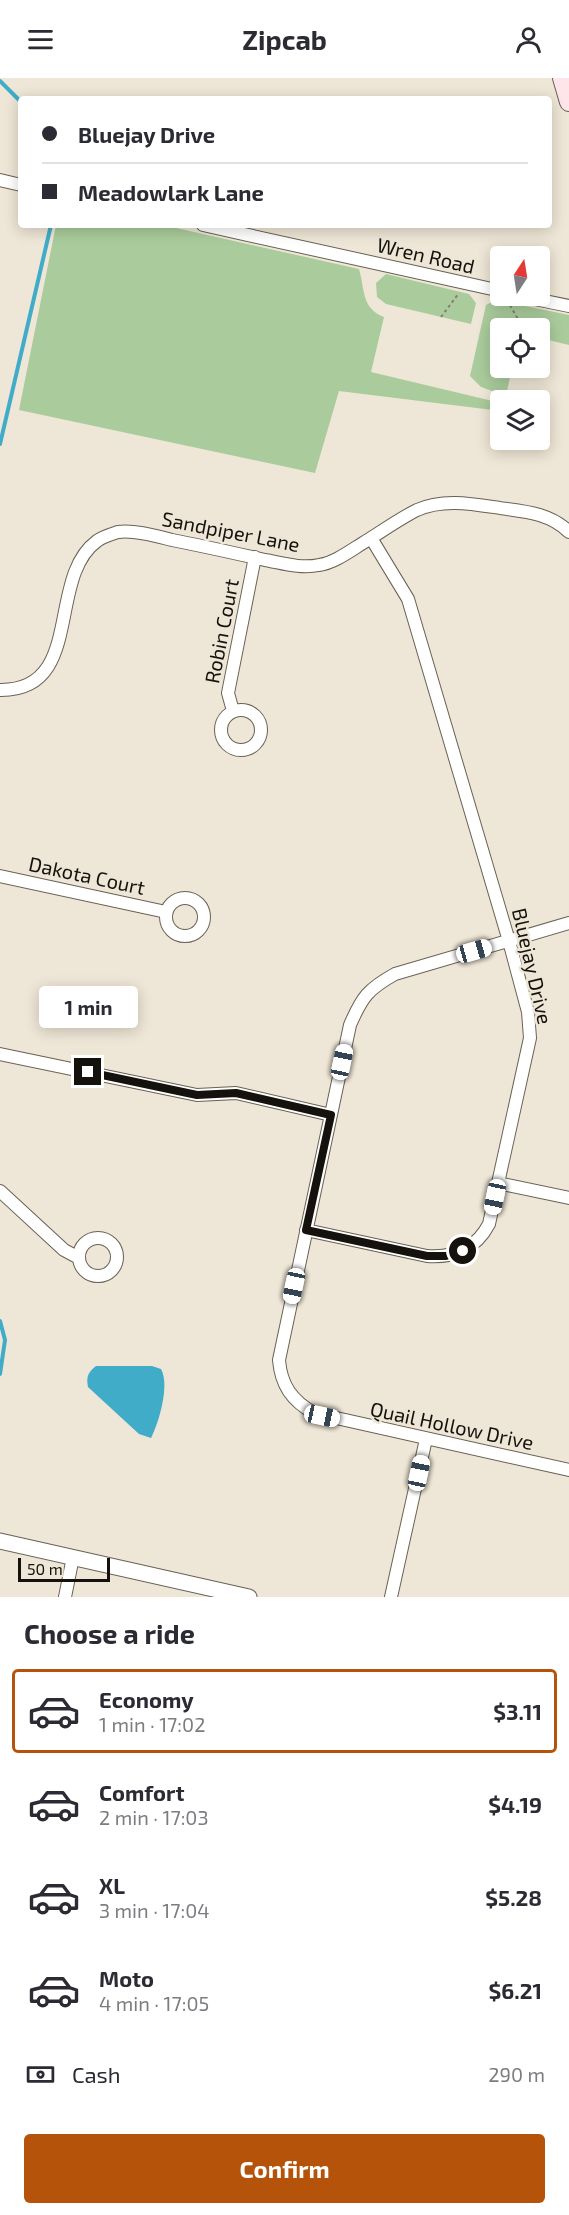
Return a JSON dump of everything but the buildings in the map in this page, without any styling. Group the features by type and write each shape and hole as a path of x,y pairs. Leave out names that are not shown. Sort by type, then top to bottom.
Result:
{"main road":[{"path":"562,78 569,102"}],"street":[{"path":"0,180 18,184"},
{"name":"Wren Road","path":"216,228 490,288"},
{"path":"550,302 569,306"},
{"name":"Sandpiper Lane","path":"0,690 13,690 30,684 42,676 51,664 75,571 84,553 99,539 119,532 147,534 292,565 319,566 342,556 418,509 438,504 464,503 543,515 561,524 569,532"},
{"name":"Bluejay Drive","path":"306,1230 427,1256 446,1256 471,1246 484,1233 489,1224 530,1038 528,1012 509,941 408,599 371,538"},
{"name":"Robin Court","path":"233,711 228,693 255,557"},
{"name":"Dakota Court","path":"0,878 166,912"},
{"name":"Quail Hollow Drive","path":"569,923 395,974 374,985 359,1003 350,1024 279,1360 286,1388 298,1402 322,1416 569,1470"},
{"path":"0,1054 197,1095 236,1093 331,1115"},
{"path":"498,1183 569,1198"},
{"path":"0,1191 64,1250 80,1258"},
{"path":"391,1597 426,1439"},
{"path":"0,1541 249,1597"},
{"path":"65,1597 74,1557"}],"path":[{"path":"441,317 466,283"}],"green space":[{"path":"55,228 176,228 359,269 363,291 371,309 384,317 371,372 490,400 490,410 339,391 315,473 19,410"},
{"path":"386,274 469,294 476,303 471,324 386,304 377,297 376,283"},
{"path":"490,303 490,306 525,306 569,315 569,345 550,340 550,318 490,318 490,378 510,378 507,390 490,390 481,387 470,376 486,305"}],"water":[{"path":"96,1366 152,1366 161,1369 164,1394 151,1438 139,1434 88,1387 88,1375"}],"waterway":[{"path":"0,81 18,99"},
{"path":"0,444 50,228"},
{"path":"0,1321 5,1340 0,1374"}],"route":[{"path":"88,1072 197,1095 236,1093 331,1115 306,1230 427,1256 446,1256 463,1251"}]}
